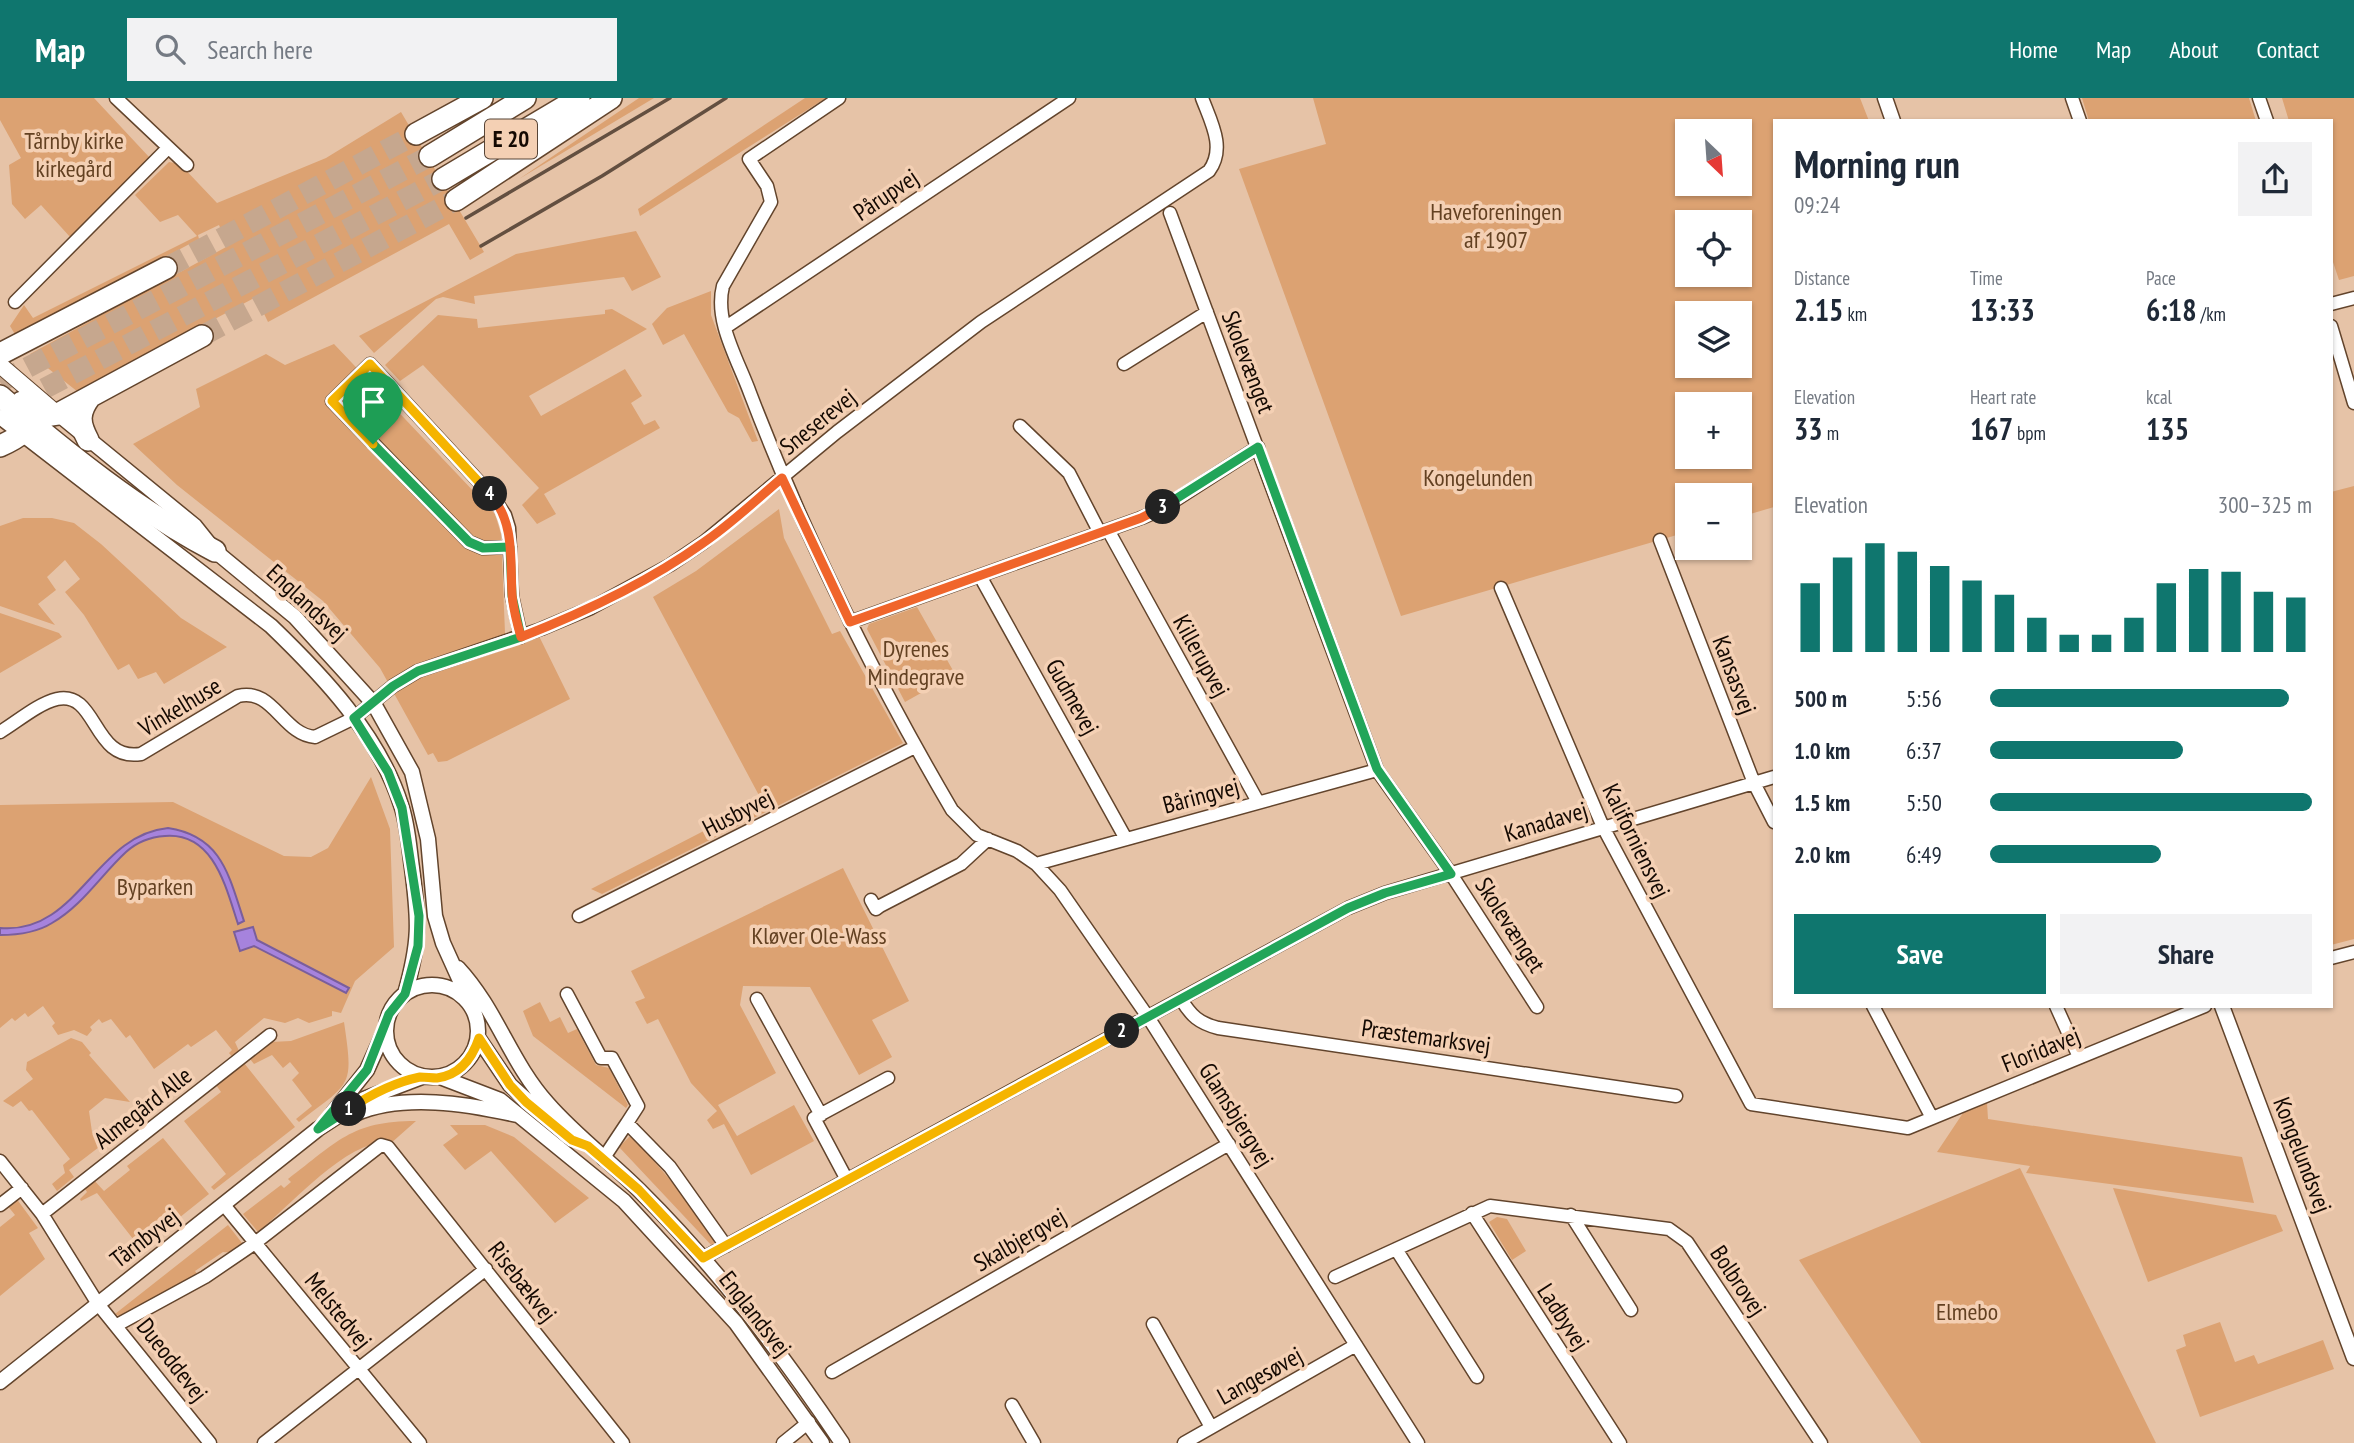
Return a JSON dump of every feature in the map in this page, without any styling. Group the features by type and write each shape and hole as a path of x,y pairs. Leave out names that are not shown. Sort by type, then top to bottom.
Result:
{"highway":[{"path":"416,134 482,98"},
{"name":"E 20","path":"430,156 525,98"},
{"name":"E 20","path":"443,179 579,98"},
{"path":"456,200 611,98"},
{"path":"0,354 166,268"},
{"path":"0,446 31,417 58,414 202,336"},
{"path":"0,382 31,417"},
{"path":"0,396 187,537 215,551"},
{"path":"89,440 80,425 80,417 90,397"}],"main road":[{"name":"Englandsvej","path":"0,365 31,417"}],"street":[{"path":"116,98 187,165"},
{"name":"Glamsbjergvej","path":"839,98 749,159 767,186 771,202 723,286 720,310 782,478 850,622 915,747 952,810 977,835 1017,851 1036,864 1060,890 1148,1017 1418,1443"},
{"name":"Pårupvej","path":"726,327 1069,98"},
{"name":"Sneserevej","path":"354,718 393,686 418,671 521,637 592,608 670,565 705,542 782,478 982,322 1209,171 1216,162 1217,141 1202,98"},
{"path":"1885,98 1892,119"},
{"path":"2072,98 2079,119"},
{"path":"2259,98 2266,119"},
{"path":"15,302 168,148"},
{"name":"Skolevænget","path":"1170,213 1377,769 1451,874 1537,1007"},
{"path":"2333,303 2354,298"},
{"path":"1124,364 1207,312"},
{"path":"2333,333 2354,402"},
{"path":"510,547 483,548 469,542 332,401 370,364 494,498 507,522 510,547 512,596 521,637"},
{"name":"Englandsvej","path":"58,414 195,526 215,551 295,617 374,704 412,772 428,839 435,916 450,959 471,1005"},
{"name":"Englandsvej","path":"0,417 31,417 57,457 271,626 306,659 354,718 388,772 407,830 419,925 418,946 405,994"},
{"name":"Killerupvej","path":"1020,426 1069,473 1258,802"},
{"path":"850,622 1160,510 1258,447"},
{"name":"Kansasvej","path":"1660,540 1754,783 1773,820"},
{"name":"Gudmevej","path":"980,576 1126,839"},
{"name":"Kaliforniensvej","path":"1501,588 1603,827 1751,1104 1908,1129 1932,1118"},
{"name":"Vinkelhuse","path":"0,732 45,704 65,699 81,705 110,747 133,756 149,751 238,696 248,694 266,701 307,737 322,735 354,718"},
{"name":"Husbyvej","path":"579,916 915,747"},
{"name":"Båringvej","path":"1036,864 1377,769"},
{"name":"Kanadavej","path":"703,1258 1348,908 1385,893 1773,777"},
{"path":"871,900 876,908 961,864 988,839"},
{"path":"2333,957 2354,951"},
{"name":"Englandsvej","path":"450,959 489,1005 525,1076 588,1146 639,1190 703,1258 757,1322 842,1443"},
{"path":"440,986 461,995 471,1005 476,1016 479,1038 466,1064 440,1077 422,1077 399,1064 387,1044 386,1027 389,1014 405,994 418,987 440,986"},
{"path":"567,994 601,1058 612,1058 638,1106 603,1159"},
{"path":"757,999 821,1115"},
{"name":"Præstemarksvej","path":"1181,999 1189,1013 1201,1023 1218,1028 1676,1096"},
{"path":"1873,1008 1932,1118"},
{"path":"2057,1008 2079,1057"},
{"name":"Floridavej","path":"1932,1118 2200,1008"},
{"name":"Kongelundsvej","path":"2223,1008 2348,1323 2354,1358"},
{"name":"Tårnbyvej","path":"318,1129 367,1070 386,1027"},
{"name":"Almegård Alle","path":"42,1214 270,1035"},
{"name":"Englandsvej","path":"479,1038 510,1085 526,1102 572,1140 588,1146"},
{"name":"Tårnbyvej","path":"0,1382 318,1129 364,1099 422,1077"},
{"name":"Englandsvej","path":"440,1077 500,1100 624,1201 682,1261 736,1323 822,1443"},
{"path":"847,1180 814,1118 888,1078"},
{"path":"318,1129 371,1107 401,1104 457,1105 523,1117"},
{"name":"Englandsvej","path":"627,1123 670,1167 726,1246"},
{"name":"Risebækvej","path":"255,1243 374,1149 381,1144 388,1147 623,1443"},
{"name":"Skalbjergvej","path":"832,1372 1229,1144"},
{"path":"0,1161 42,1214 98,1304"},
{"path":"0,1205 22,1188"},
{"name":"Melstedvej","path":"224,1205 420,1443"},
{"name":"Bolbrovej","path":"1335,1277 1490,1206 1669,1229 1687,1242 1821,1443"},
{"name":"Ladbyvej","path":"1472,1213 1620,1443"},
{"path":"1572,1215 1631,1310"},
{"path":"117,1325 205,1277 255,1243"},
{"path":"1396,1249 1477,1377"},
{"path":"264,1443 486,1269"},
{"name":"Dueoddevej","path":"98,1304 210,1443"},
{"path":"1153,1324 1211,1427"},
{"name":"Langesøvej","path":"1184,1443 1356,1345"},
{"path":"1012,1405 1034,1443"},
{"path":"783,1443 808,1422"}],"green space":[{"name":"Tårnby kirke kirkegård","path":"0,98 94,98 150,158 71,238 41,205 25,219 12,204 9,165 21,158 0,120"},
{"path":"639,98 654,98 519,179"},
{"path":"805,98 826,98 640,216 638,209"},
{"path":"1313,98 1860,98 1868,119 1773,119 1773,507 1752,513 1752,483 1675,483 1675,536 1401,616 1239,169 1326,144"},
{"path":"2082,98 2249,98 2255,119 2088,119"},
{"path":"2282,98 2354,98 2354,276 2339,280 2333,262 2333,119 2288,119"},
{"path":"401,112 484,252 470,260 449,224 268,322 256,297 78,392 30,354 228,246 219,225 198,235 199,239 16,336 10,326 24,305 33,318 197,236 178,215 160,222 135,195 169,162 180,164 217,203 326,158"},
{"path":"636,231 661,277 632,291 624,277 474,296 475,304 443,297 436,299 374,353 359,336 516,254"},
{"path":"711,291 711,315 758,441 752,442 739,418 728,412 684,334 663,345 652,324 667,308"},
{"path":"612,309 647,329 529,396 541,416 625,369 642,396 631,403 644,425 655,420 660,428 544,494 556,514 537,524 522,505 539,488 423,365 400,381 385,365 438,315 477,319 478,328 605,314 605,310"},
{"path":"334,344 495,514 501,534 505,633 509,640 536,630 570,699 447,761 438,762 433,753 428,755 380,668 323,601 177,485 133,444 200,407 196,389 266,354 285,365"},
{"path":"2354,486 2354,939 2333,944 2333,491"},
{"path":"779,509 784,538 832,634 840,631 903,743 602,894 591,889 762,801 653,597 696,571"},
{"path":"23,518 52,518 74,523 101,544 181,618 227,647 164,684 156,672 138,679 129,664 118,670 84,615 65,592 80,579 65,560 47,577 56,590 38,604 55,625 0,606 0,526"},
{"name":"Dyrenes Mindegrave","path":"917,607 955,674 905,702 867,629 869,624"},
{"path":"0,613 59,633 62,637 0,673"},
{"name":"Byparken","path":"371,777 390,829 394,947 355,981 341,1013 332,1011 332,1016 309,1023 298,1018 285,1023 264,1018 235,1042 239,1051 234,1059 229,1053 232,1050 216,1030 191,1047 188,1044 154,1069 130,1035 126,1038 111,1019 102,1023 99,1019 90,1027 92,1030 87,1036 74,1030 58,1035 52,1026 55,1023 43,1006 28,1017 25,1013 15,1021 12,1018 0,1028 0,805 173,802 284,856 311,857 328,848"},
{"name":"Kløver Ole-Wass","path":"843,868 909,1001 872,1020 892,1057 859,1075 810,987 743,986 740,1005 776,1073 718,1105 737,1136 794,1105 814,1141 751,1175 724,1124 713,1129 707,1120 717,1111 691,1083 658,1019 647,1024 635,1002 645,998 631,971"},
{"path":"540,1002 550,1022 560,1017 568,1033 577,1029 596,1065 609,1068 628,1105 626,1108 533,1036 523,1011"},
{"path":"344,1022 348,1060 345,1082 329,1099 299,1122 296,1119 312,1106 292,1080 299,1073 290,1062 283,1068 272,1055 254,1064 250,1059 271,1042 291,1041"},
{"path":"71,1038 82,1042 91,1053 89,1055 130,1102 105,1098 89,1111 92,1132 98,1141 107,1141 69,1170 74,1177 57,1191 52,1184 65,1173 63,1165 70,1159 32,1110 29,1111 21,1101 13,1107 3,1101 33,1079 26,1070 27,1062"},
{"path":"244,1063 295,1127 214,1190 211,1187 226,1174 184,1121 221,1092 216,1085"},
{"path":"1987,1103 1988,1119 2242,1157 2254,1203 2026,1173 2030,1166 1937,1152 1963,1113"},
{"path":"416,1121 390,1144 375,1144 357,1150 339,1162 258,1232 243,1214 281,1185 284,1188 291,1182 288,1179 346,1136 375,1125"},
{"path":"450,1125 485,1125 514,1137 589,1198 555,1223 491,1151 465,1170 443,1145 458,1134"},
{"path":"629,1137 633,1137 678,1189 715,1241 713,1247 619,1147"},
{"path":"163,1138 209,1194 120,1265 116,1261 137,1244 97,1193 81,1201 87,1192 83,1186 92,1178 104,1191 130,1170 127,1166"},
{"name":"Elmebo","path":"2020,1168 2156,1443 1921,1443 1799,1260"},
{"path":"2113,1188 2276,1215 2283,1231 2148,1282"},
{"path":"16,1198 38,1228 29,1233 45,1259 0,1296 0,1227 15,1215 7,1205"},
{"path":"1497,1217 1507,1219 1526,1251 1512,1260 1489,1222"},
{"path":"228,1225 242,1243 236,1250 223,1252 195,1271 198,1275 121,1317 115,1314"},
{"path":"2220,1322 2235,1362 2254,1355 2258,1364 2323,1340 2334,1369 2200,1417 2176,1350 2186,1346 2183,1335"}],"shaded area":[{"path":"168,828 186,832 212,849 228,874 244,921 238,924 223,879 206,853 195,843 182,837 165,836 130,848 82,899 52,923 27,933 0,935 0,928 27,926 49,916 122,848 143,835"},
{"path":"253,927 257,940 349,988 346,993 254,946 240,951 234,932"}],"tunnel":[{"path":"166,268 416,134"},
{"path":"0,382 430,156"},
{"path":"17,403 443,179"},
{"path":"202,336 456,200"}],"railway":[{"path":"466,218 670,98"},
{"path":"481,246 602,176 726,98"}],"route":[{"path":"373,444 332,401 370,364 494,498 505,515 509,528 512,576 512,596 514,612 521,637 592,608 670,565 705,542 782,478 850,622 1160,510 1258,447 1377,769 1451,874 1385,893 1348,908 703,1258 639,1190 588,1146 572,1140 526,1102 510,1085 479,1038 474,1053 466,1064 454,1073 440,1077 422,1077 385,1090 364,1099 318,1129 367,1070 389,1014 405,994 418,946 419,916 402,808 388,772 354,718 393,686 418,671 521,637 512,596 510,547 483,548 469,542 373,444"}],"park label":[{"name":"Haveforeningen af 1907","path":"1496,226"},
{"name":"Kongelunden","path":"1478,478"}]}
